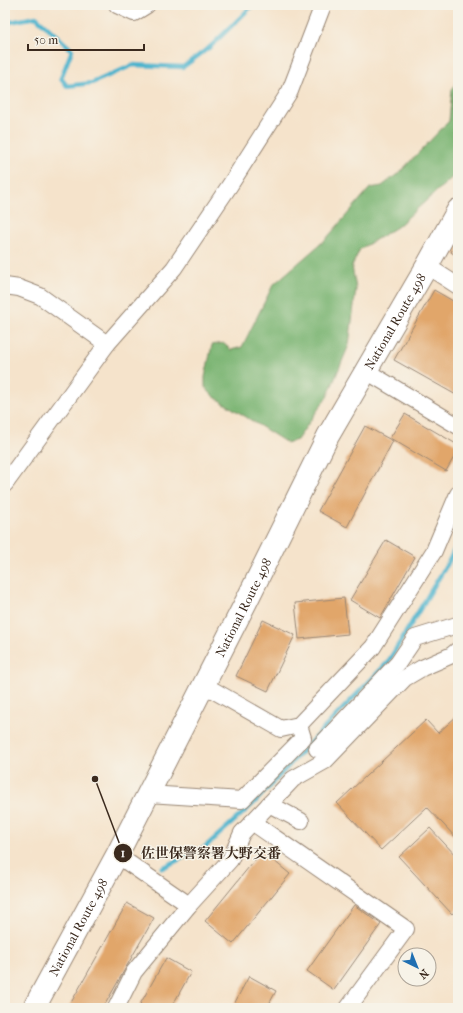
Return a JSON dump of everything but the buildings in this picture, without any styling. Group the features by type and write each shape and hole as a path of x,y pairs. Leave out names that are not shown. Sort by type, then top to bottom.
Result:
{"highway":[{"name":"National Route 498","path":"34,1008 148,794 246,602 328,436 458,210"}],"street":[{"path":"117,5 134,13 147,5"},
{"path":"5,484 107,344 174,268 230,185 290,92 323,5"},
{"path":"427,266 458,286"},
{"path":"5,286 19,288 40,296 107,344"},
{"path":"366,371 458,426"},
{"path":"148,794 242,800 373,647 434,551 458,494"},
{"path":"323,753 398,662 415,638 458,624"},
{"path":"323,753 405,678 422,668 452,655 458,650"},
{"path":"116,1008 134,972 189,905 230,860 242,833 293,779 325,761 323,753 301,732 281,729 204,685"},
{"path":"270,804 301,821"},
{"path":"252,822 406,929 348,1008"},
{"path":"117,854 189,905"}],"green space":[{"path":"458,79 458,172 397,227 360,249 352,266 356,289 349,345 328,395 297,440 287,443 213,396 205,387 205,377 212,345 223,343 231,350 242,347 273,285 326,239 370,188 382,186 400,172 449,121 452,90"}],"waterway":[{"path":"5,23 36,17 72,50 61,78 67,86 92,83 133,65 183,67 210,47 253,5"},
{"path":"162,868 205,847 254,803 388,662 449,561 458,542"}],"place":[{"name":"佐世保警察署大野交番","path":"95,779"}]}
